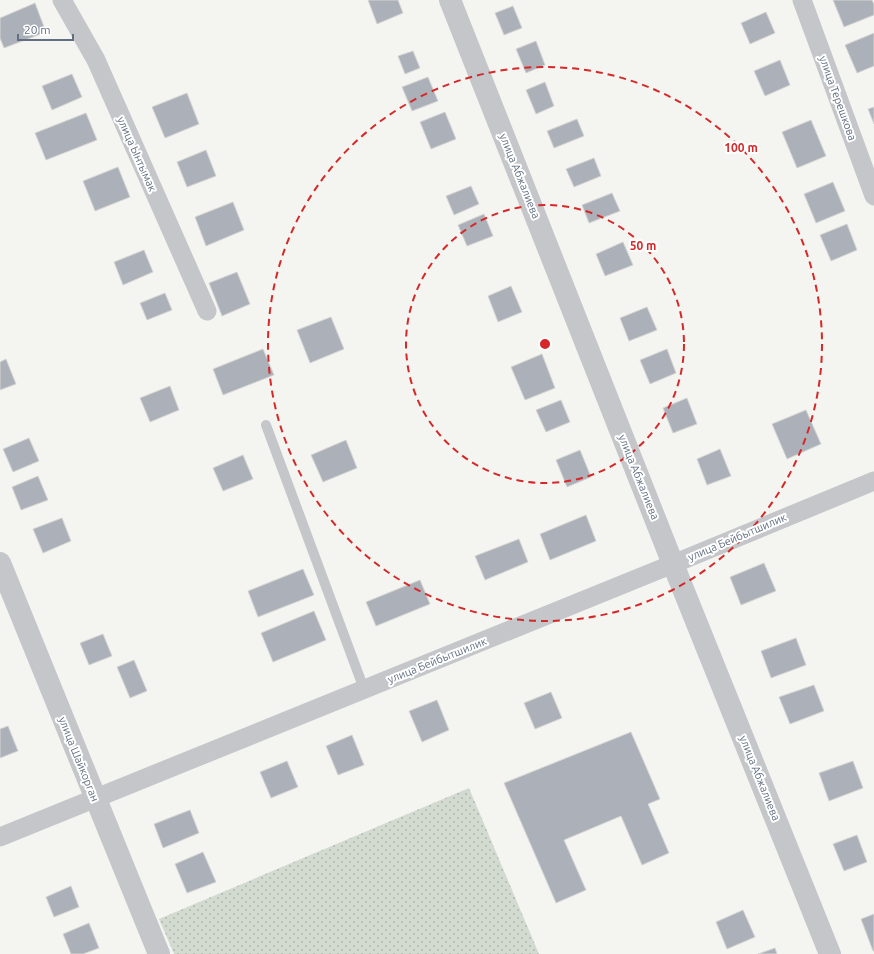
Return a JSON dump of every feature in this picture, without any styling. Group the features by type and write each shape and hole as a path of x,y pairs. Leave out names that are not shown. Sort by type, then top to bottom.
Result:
{"street":[{"name":"улица Ынтымак","path":"62,0 96,60 207,311"},
{"name":"улица Абжалиева","path":"450,0 673,564 830,954"},
{"name":"улица Терешкова","path":"802,0 874,196"},
{"name":"улица Бейбытшилик","path":"0,837 673,564 874,480"},
{"name":"улица Шайкорган","path":"0,563 159,954"}],"lane":[{"path":"266,425 364,690"}],"shaded area":[{"path":"469,788 539,954 174,954 159,919"}],"building":[{"path":"368,0 398,0 403,13 377,24"},
{"path":"833,0 872,0 874,4 874,15 844,27"},
{"path":"35,3 46,32 4,48 0,38 0,18"},
{"path":"513,6 522,28 504,35 495,13"},
{"path":"766,12 775,33 750,44 741,23"},
{"path":"874,33 874,66 857,73 845,45"},
{"path":"536,41 545,65 526,73 516,49"},
{"path":"413,51 420,68 405,74 398,56"},
{"path":"780,60 790,85 765,96 754,71"},
{"path":"72,74 82,97 52,110 42,86"},
{"path":"428,77 438,101 412,111 402,87"},
{"path":"545,82 554,106 536,114 526,90"},
{"path":"187,93 199,124 165,138 152,107"},
{"path":"874,107 874,124 868,109"},
{"path":"445,112 456,139 431,149 420,122"},
{"path":"86,113 97,140 46,160 35,133"},
{"path":"577,119 584,136 554,148 547,131"},
{"path":"811,120 826,156 797,168 782,132"},
{"path":"206,150 216,176 187,187 177,162"},
{"path":"594,158 601,176 574,187 566,169"},
{"path":"118,167 130,197 95,211 83,181"},
{"path":"833,182 845,211 816,223 804,194"},
{"path":"471,186 479,204 454,215 446,196"},
{"path":"612,193 620,211 589,223 582,205"},
{"path":"233,202 244,230 206,246 195,217"},
{"path":"484,214 493,236 467,246 458,225"},
{"path":"847,224 857,250 831,261 820,235"},
{"path":"623,242 633,265 605,276 596,254"},
{"path":"144,250 153,272 123,285 114,262"},
{"path":"237,272 250,304 222,316 209,283"},
{"path":"511,286 522,312 498,322 488,296"},
{"path":"165,293 172,310 147,320 140,303"},
{"path":"647,307 657,330 629,341 620,318"},
{"path":"331,317 344,349 310,363 297,330"},
{"path":"263,349 274,375 223,395 213,369"},
{"path":"667,349 676,373 650,384 640,360"},
{"path":"542,354 555,388 525,400 511,367"},
{"path":"6,359 16,384 0,390 0,362"},
{"path":"170,386 179,410 150,422 140,398"},
{"path":"687,398 697,424 673,433 663,408"},
{"path":"561,400 570,422 546,432 536,410"},
{"path":"806,410 821,444 787,459 772,424"},
{"path":"29,438 39,461 13,472 3,449"},
{"path":"346,440 357,468 323,482 311,455"},
{"path":"720,449 731,476 707,485 697,459"},
{"path":"580,450 591,477 567,487 556,460"},
{"path":"243,455 253,479 223,491 213,468"},
{"path":"38,476 48,500 21,510 12,487"},
{"path":"586,515 596,541 550,560 540,534"},
{"path":"62,518 71,541 43,553 33,529"},
{"path":"519,539 528,562 485,580 475,556"},
{"path":"764,563 776,591 741,605 730,577"},
{"path":"303,569 314,595 258,617 248,591"},
{"path":"420,580 430,604 376,626 366,602"},
{"path":"314,611 326,640 273,662 261,633"},
{"path":"103,634 112,656 89,665 80,643"},
{"path":"796,638 806,665 771,678 761,651"},
{"path":"134,660 147,691 130,698 117,667"},
{"path":"814,685 824,711 790,724 779,697"},
{"path":"551,692 562,718 535,729 524,703"},
{"path":"437,700 449,730 422,742 409,711"},
{"path":"8,726 18,751 0,758 0,729"},
{"path":"631,732 660,799 648,804 669,853 642,865 621,816 564,840 586,890 556,903 504,783"},
{"path":"352,735 364,765 338,775 326,746"},
{"path":"287,761 298,787 271,798 260,772"},
{"path":"853,761 863,788 829,801 819,773"},
{"path":"190,810 199,833 163,848 154,824"},
{"path":"857,835 867,862 844,871 833,844"},
{"path":"203,852 216,882 187,893 175,864"},
{"path":"71,886 79,907 54,917 46,897"},
{"path":"743,910 755,937 727,949 716,922"},
{"path":"874,914 874,951 873,951 861,919"},
{"path":"89,923 99,948 83,954 71,954 63,934"},
{"path":"775,948 777,954 758,954"}]}
